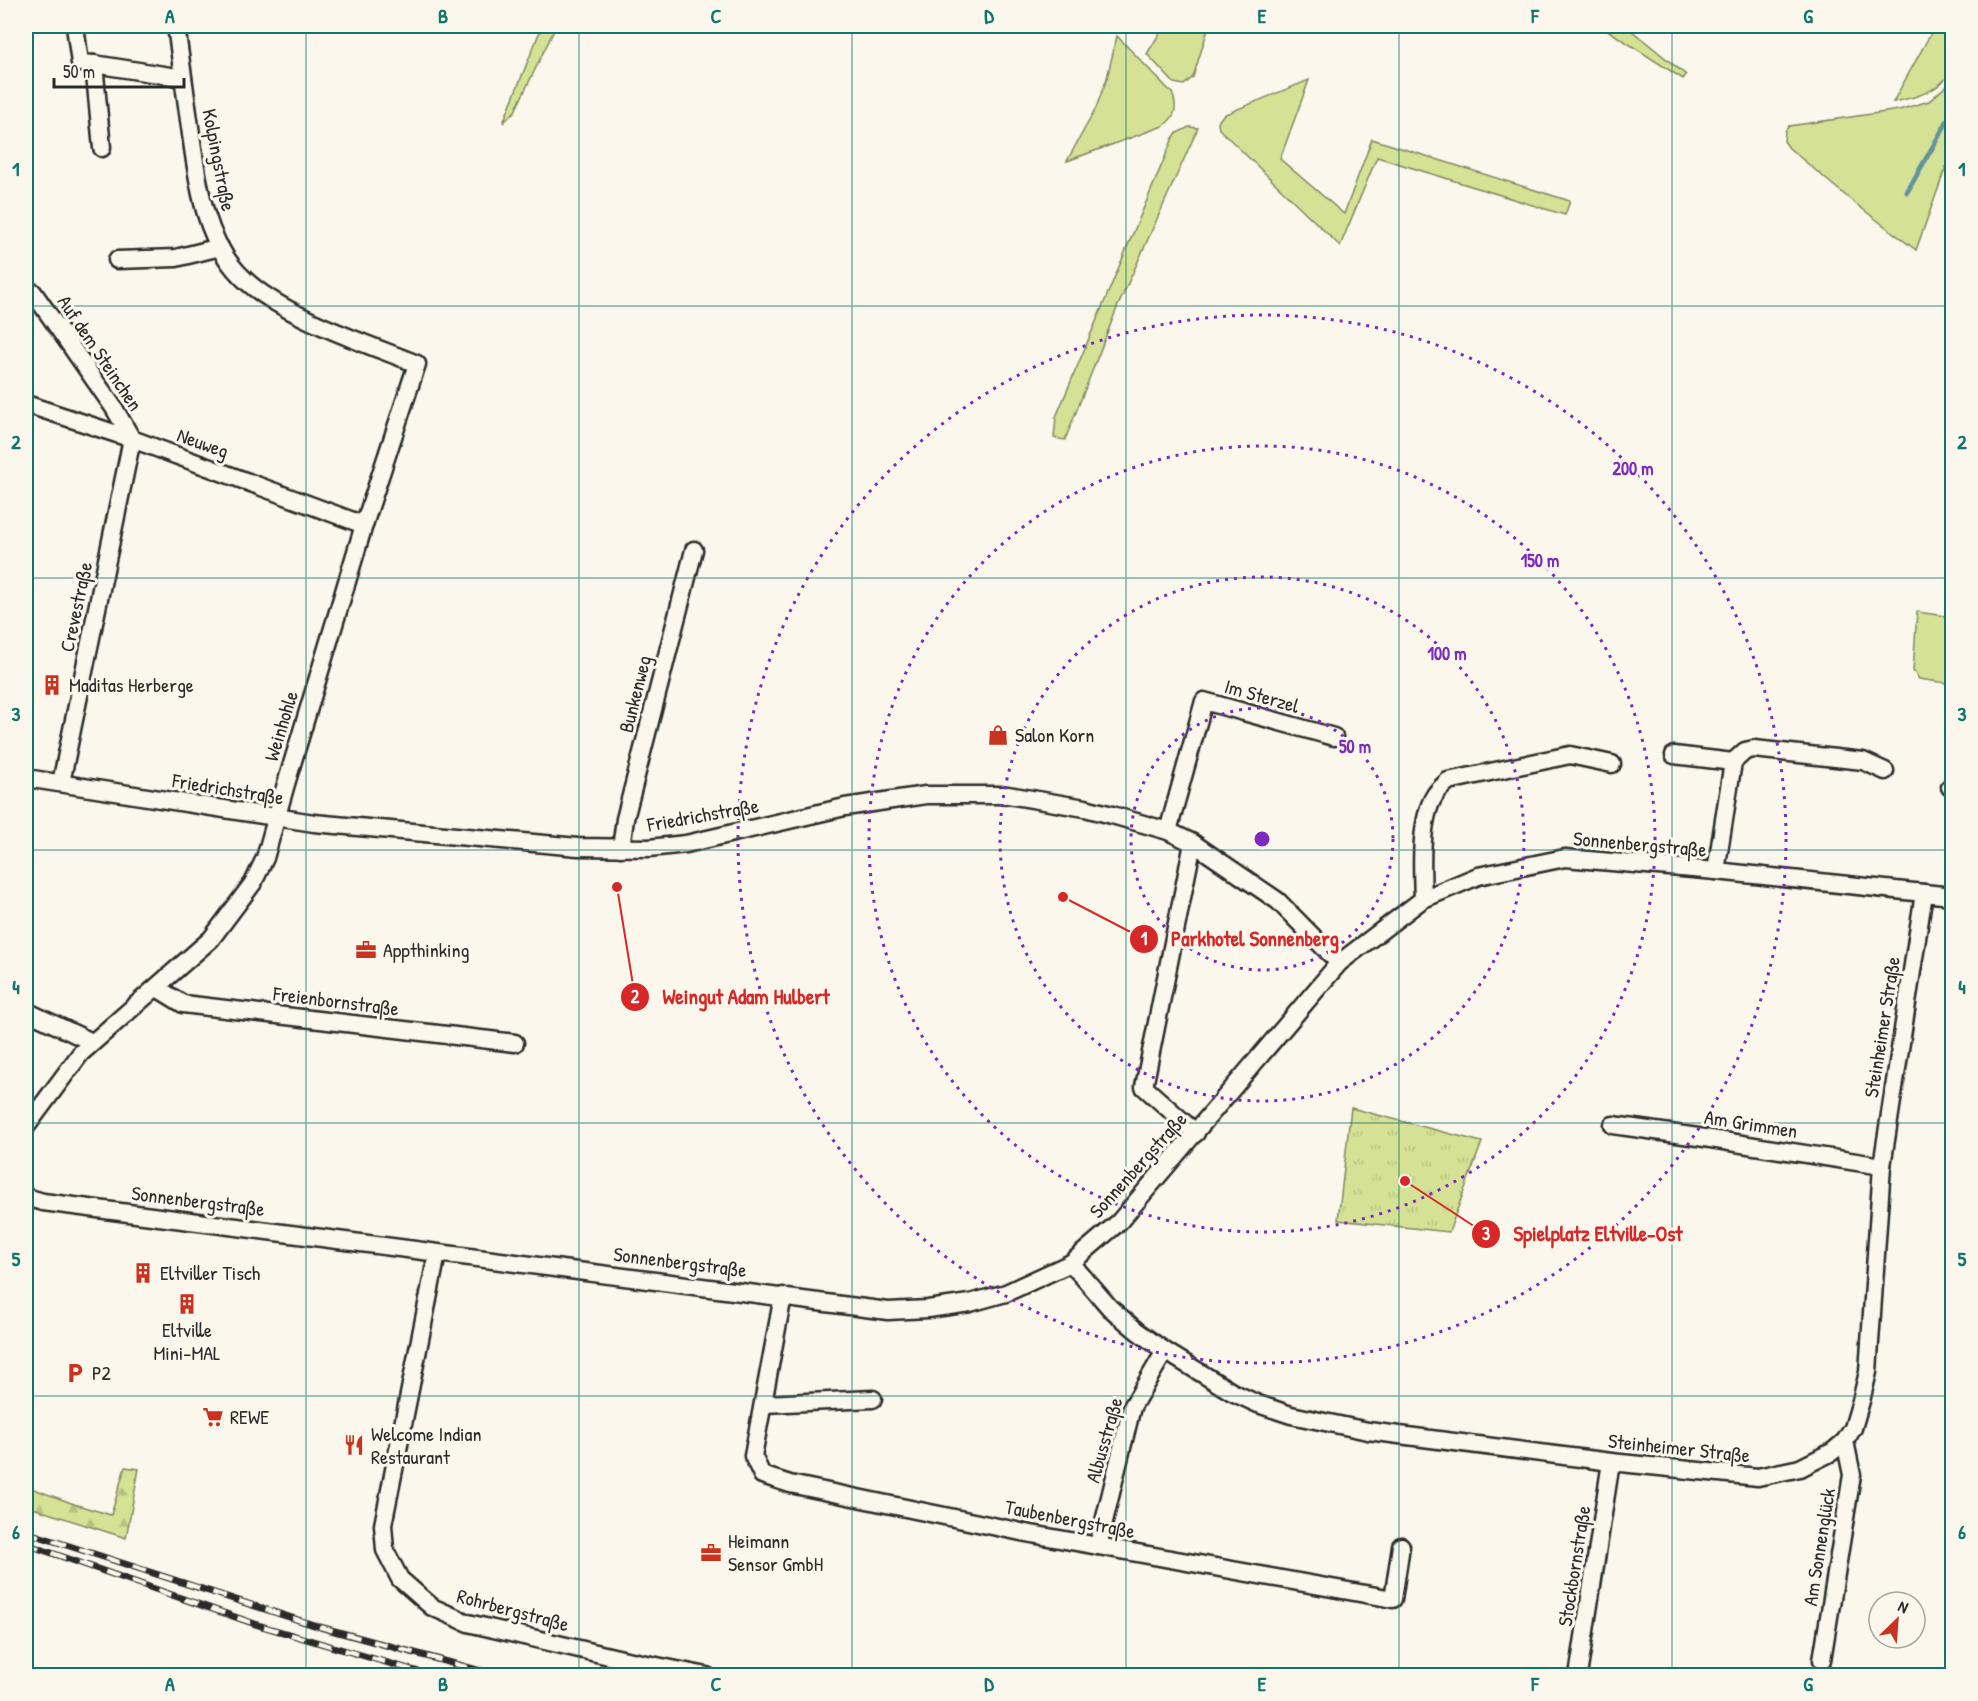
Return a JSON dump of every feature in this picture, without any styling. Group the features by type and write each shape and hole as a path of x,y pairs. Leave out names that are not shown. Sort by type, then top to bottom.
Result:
{"street":[{"path":"75,26 80,63 183,78"},
{"name":"Kolpingstraße","path":"176,26 198,183 207,218 229,262 242,278 277,303 303,317 417,364"},
{"path":"94,64 102,148"},
{"path":"117,260 176,258 220,247"},
{"name":"Auf dem Steinchen","path":"33,292 114,408 132,439"},
{"name":"Weinhohle","path":"26,1127 81,1053 211,939 253,883 265,858 364,525 417,364"},
{"name":"Neuweg","path":"26,404 132,439 364,525"},
{"name":"Crevestraße","path":"61,783 132,439"},
{"name":"Bunkenweg","path":"621,848 625,819 694,550"},
{"name":"Im Sterzel","path":"1168,831 1204,701 1334,737"},
{"path":"1716,871 1733,762 1745,751 1754,749 1863,760 1885,771"},
{"path":"1423,899 1422,860 1426,816 1434,796 1448,781 1570,755 1612,764"},
{"path":"1674,755 1733,762"},
{"name":"Friedrichstraße","path":"26,778 277,819 578,847 621,848 686,844 845,807 926,795 1008,795 1085,808 1168,831 1193,843 1278,901 1339,963"},
{"path":"1193,843 1144,1087 1196,1133"},
{"name":"Sonnenbergstraße","path":"26,1197 53,1204 888,1311 928,1309 970,1303 1006,1293 1071,1263 1119,1222 1339,963 1423,899 1478,876 1565,858 1953,896"},
{"name":"Steinheimer Straße","path":"1071,1263 1110,1308 1137,1331 1232,1392 1291,1415 1368,1431 1611,1462 1758,1477 1800,1468 1832,1452 1845,1441 1853,1428 1862,1401 1868,1372 1882,1166 1924,893"},
{"name":"Freienbornstraße","path":"157,988 183,1004 515,1043"},
{"path":"26,1011 92,1042"},
{"name":"Am Grimmen","path":"1613,1125 1882,1166"},
{"name":"Rohrbergstraße","path":"437,1254 383,1525 385,1550 400,1579 432,1607 468,1623 622,1659 707,1676"},
{"name":"Taubenbergstraße","path":"783,1296 753,1456 762,1475 802,1486 1098,1546 1393,1599 1401,1546"},
{"name":"Albusstraße","path":"1098,1546 1132,1407 1166,1351"},
{"path":"764,1404 873,1399"},
{"name":"Am Sonnenglück","path":"1822,1660 1852,1475 1845,1441"},
{"name":"Stockbornstraße","path":"1578,1676 1611,1462"}],"green space":[{"path":"542,26 556,26 515,111 503,123"},
{"path":"1164,26 1209,26 1193,77 1184,85 1174,83 1147,54"},
{"path":"1601,26 1626,26 1686,75 1683,79"},
{"path":"1935,26 1952,26 1954,47 1952,68 1948,76 1927,92 1893,102"},
{"path":"1117,36 1172,93 1175,111 1163,126 1067,161 1096,108 1107,78"},
{"path":"1309,80 1280,159 1344,214 1372,139 1570,201 1565,215 1377,157 1340,246 1219,129 1218,122 1223,115"},
{"path":"1952,81 1952,150 1916,250 1852,201 1789,148 1784,141 1785,131 1789,126 1899,110 1929,101"},
{"path":"1189,127 1198,128 1117,308 1065,440 1054,438 1056,417 1173,138 1177,133"},
{"path":"1917,612 1952,617 1952,684 1919,679 1913,671"},
{"path":"1351,1108 1482,1142 1449,1232 1338,1220"},
{"path":"125,1467 139,1469 126,1538 26,1506 26,1486 111,1515"}],"waterway":[{"path":"1907,192 1952,113"}],"railway":[{"path":"26,1532 320,1627 499,1676"},
{"path":"26,1544 258,1625 433,1676"}],"place":[{"name":"Maditas Herberge","path":"52,685"},
{"name":"Salon Korn","path":"998,735"},
{"name":"Weingut Adam Hulbert","path":"617,887"},
{"name":"Parkhotel Sonnenberg","path":"1063,897"},
{"name":"Appthinking","path":"366,950"},
{"name":"Spielplatz Eltville-Ost","path":"1405,1181"},
{"name":"Eltviller Tisch","path":"143,1273"},
{"name":"Eltville Mini-MAL","path":"187,1304"},
{"name":"P2","path":"75,1373"},
{"name":"REWE","path":"213,1417"},
{"name":"Welcome Indian Restaurant","path":"354,1445"},
{"name":"Heimann Sensor GmbH","path":"711,1553"}]}
